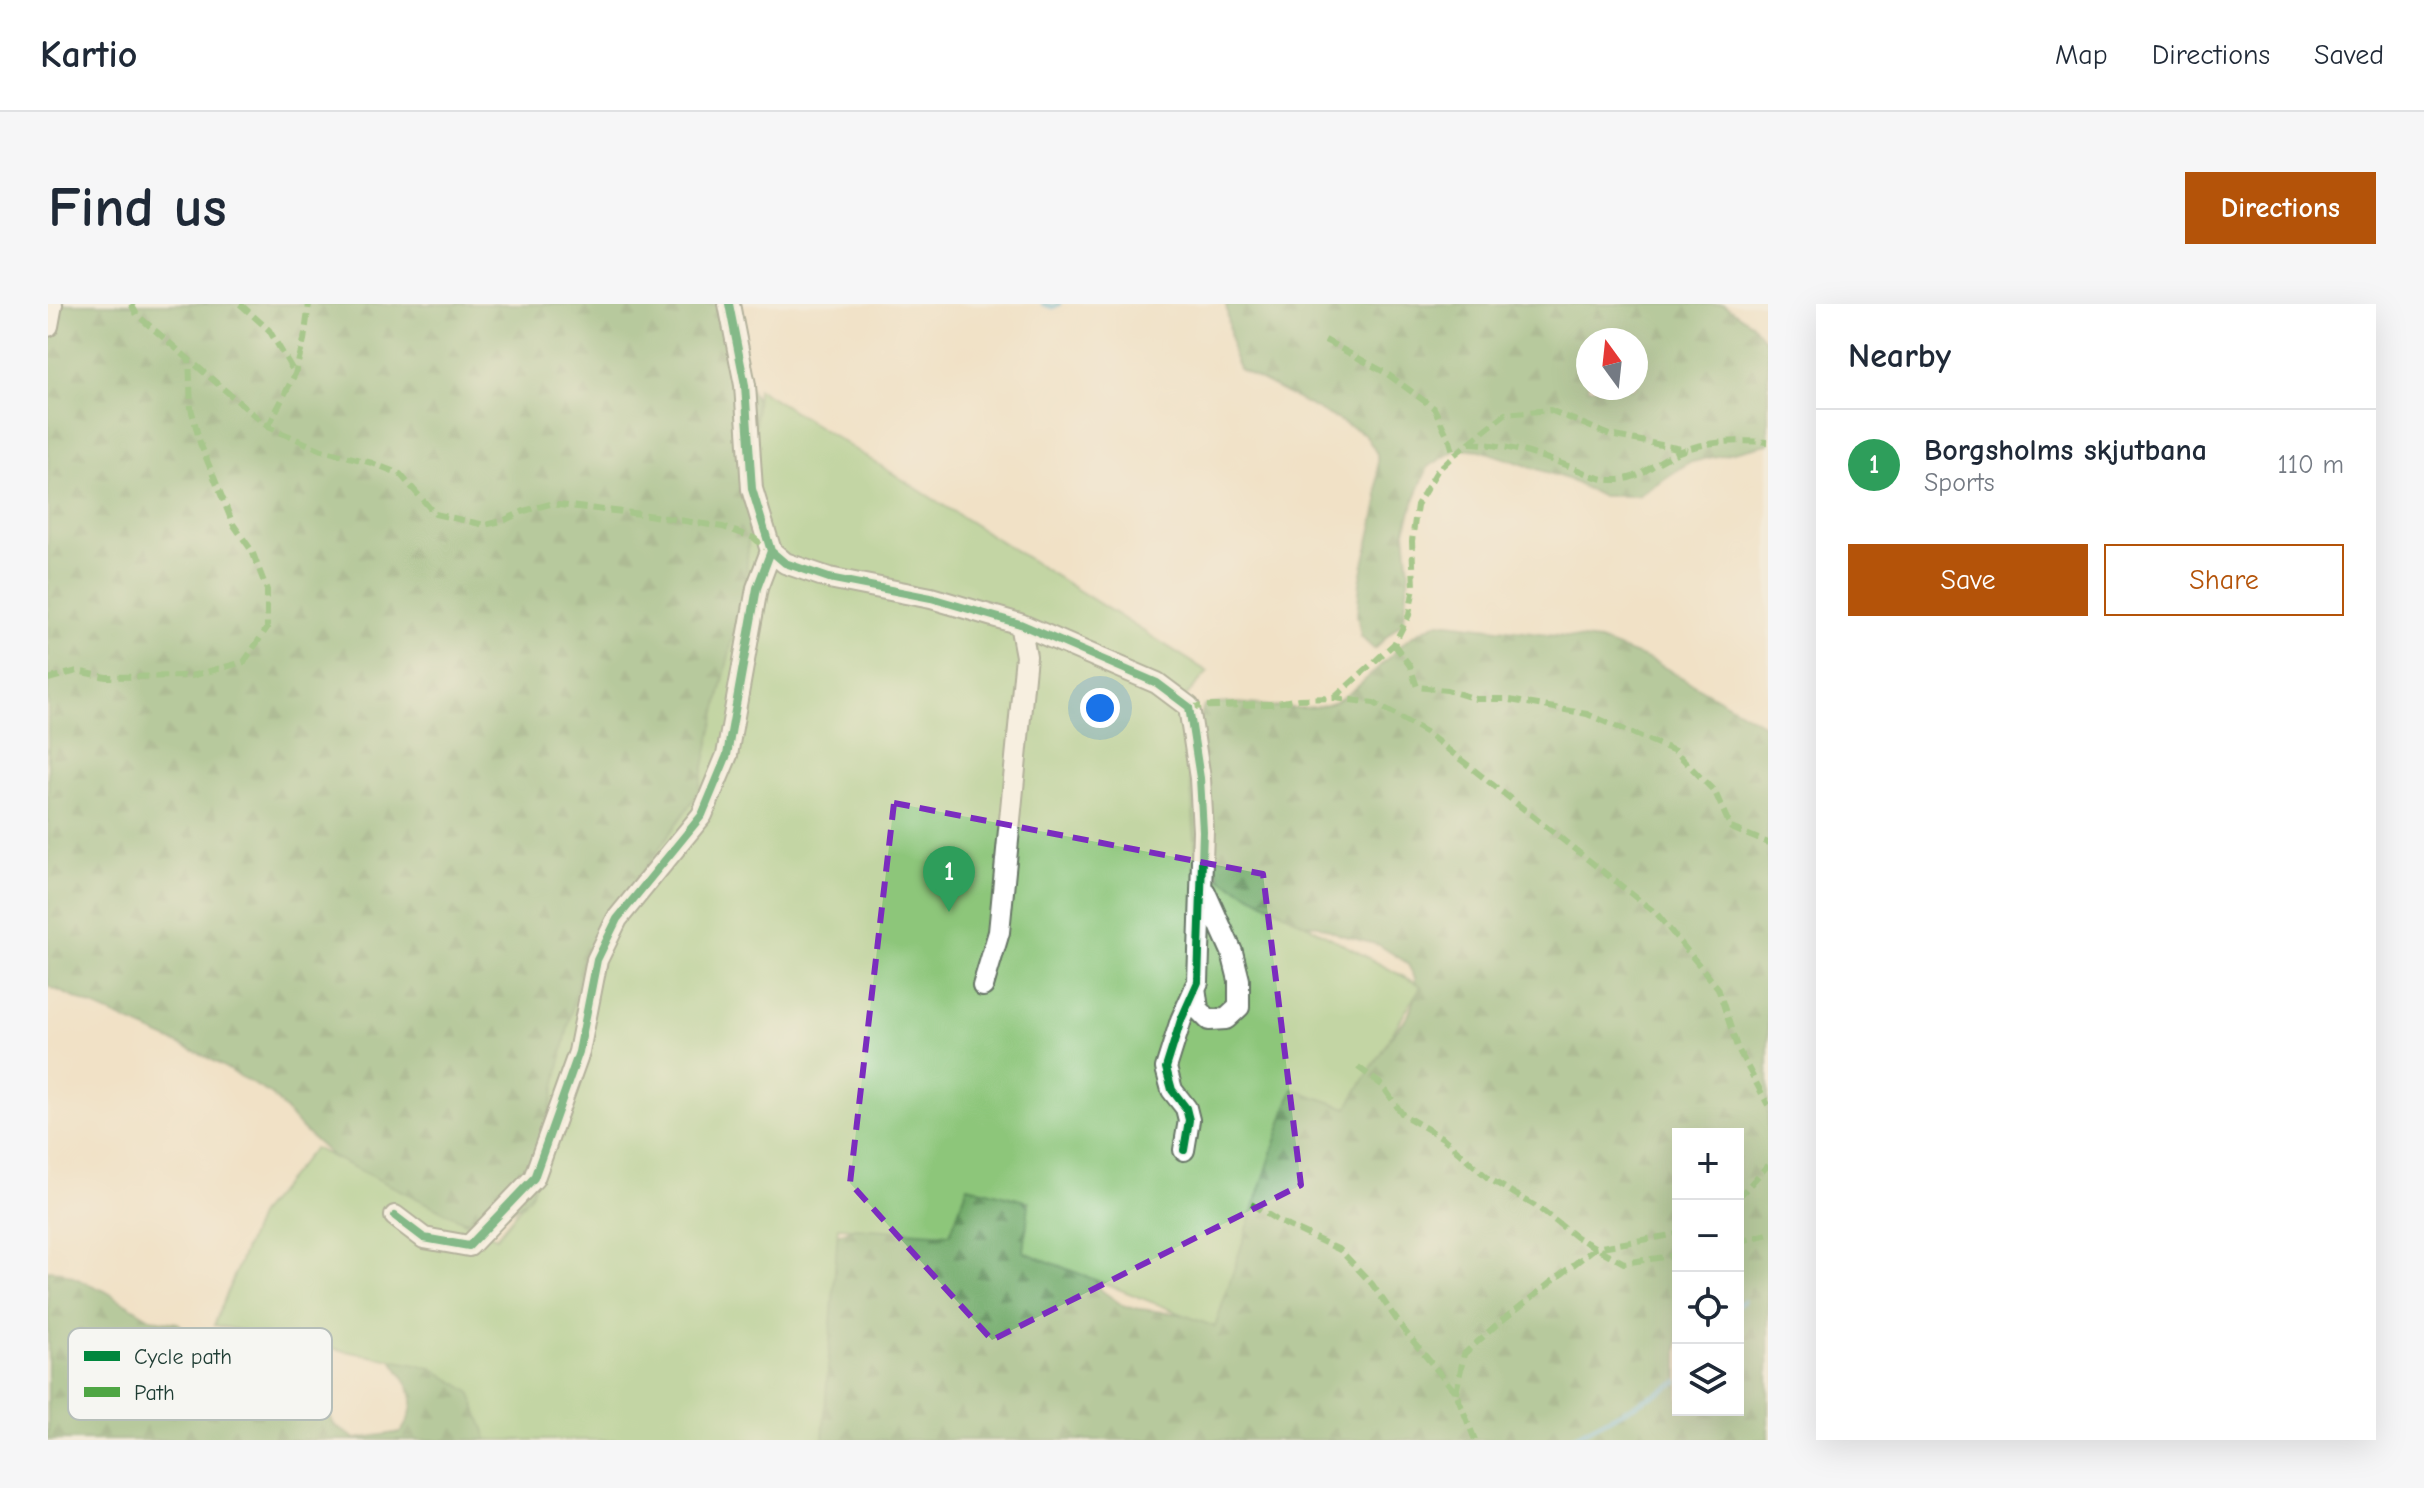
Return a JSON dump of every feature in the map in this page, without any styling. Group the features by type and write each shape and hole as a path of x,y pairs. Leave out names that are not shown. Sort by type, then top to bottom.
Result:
{"street":[{"path":"48,326 52,304"},
{"path":"729,304 745,385 752,489 771,551 785,563 829,578 931,598 1020,624 1157,683 1189,707 1200,778 1203,831 1198,982 1181,1020 1166,1068 1172,1090 1186,1108 1189,1120 1184,1150"},
{"path":"395,1216 424,1238 469,1246 534,1178 579,1052 597,960 617,919 702,815 727,755 757,588 771,551"},
{"path":"983,986 999,932 1026,656 1020,624"},
{"path":"1195,987 1198,1009 1209,1020 1226,1019 1239,1007 1239,980 1232,952 1201,881"}],"highlighted area":[{"path":"894,803 1263,874 1301,1185 992,1340 850,1183"}],"green space":[{"path":"57,304 722,304 746,382 766,418 763,684 555,1180 502,1217 476,1222 439,1216 356,1178 302,1129 272,1095 203,1055 48,986 48,352"},
{"path":"1226,304 1723,304 1751,323 1768,344 1768,444 1688,463 1638,496 1601,496 1567,479 1480,450 1459,448 1428,467 1405,531 1409,572 1404,620 1374,649 1361,637 1357,615 1360,582 1378,502 1377,454 1365,434 1239,369 1233,355"},
{"path":"757,388 1208,672 1184,698 1197,866 1421,986 1347,1108 1293,1089 1215,1327 1024,1252 1029,1202 968,1186 950,1234 838,1227 823,1440 488,1440 470,1392 432,1368 332,1348 332,1328 229,1328 214,1325 259,1214 314,1148 496,1237 532,1193 583,958 698,793 746,579"},
{"path":"1439,622 1600,641 1653,661 1768,727 1768,1440 818,1440 819,1242 952,1189 1002,1178 1093,1274 1101,1290 1125,1307 1195,1316 1108,1165 1379,1051 1408,1016 1415,999 1415,978 1407,963 1379,945 1318,925 1281,922 1230,902 1219,874 1207,855 1159,822 1204,706 1234,703 1311,708 1326,705 1347,695 1407,640"},
{"path":"530,1195 540,1440 48,1440 48,1270 59,1271 105,1291 152,1319 178,1323 184,1328 68,1328 68,1420 332,1420 334,1425 356,1439 401,1432 411,1411 411,1394 392,1360 512,1222"}],"waterway":[{"path":"1043,304 1053,307 1059,304"},
{"path":"1568,1440 1672,1385"}],"marked path":[{"path":"131,304 137,315 268,427 322,450 400,474 435,514 485,525 550,504 723,527 754,538 767,549"},
{"path":"240,304 269,330 295,374"},
{"path":"268,427 295,374 309,304"},
{"path":"1325,340 1386,373 1434,408 1454,455"},
{"path":"48,679 77,671 106,677 191,676 244,662 267,628 267,590 252,551 233,524 200,443 191,408 189,358"},
{"path":"1334,698 1394,644 1409,615 1414,587 1412,541 1417,505 1437,471 1505,414 1550,410 1610,435 1687,450"},
{"path":"1470,443 1521,451 1599,478 1617,480 1638,475 1690,448 1729,442 1768,442"},
{"path":"1394,644 1410,666 1417,687 1447,690 1476,699 1505,699 1587,714 1675,751 1715,792 1731,828 1768,843"},
{"path":"1189,707 1334,698 1374,703 1427,733 1657,914 1718,988 1737,1047 1768,1105"},
{"path":"1358,1067 1382,1085 1403,1115 1443,1138 1488,1178 1537,1207 1576,1237 1624,1263 1672,1256"},
{"path":"1744,1191 1768,1165"},
{"path":"1251,1204 1280,1222 1340,1250 1372,1284 1403,1329 1456,1393 1475,1440"},
{"path":"1744,1240 1768,1234"},
{"path":"1456,1393 1464,1354 1595,1248 1672,1235"}],"cycle path":[{"path":"729,304 745,385 752,489 771,551 785,563 829,578 931,598 1020,624 1157,683 1189,707 1200,778 1203,831 1198,982 1181,1020 1166,1068 1172,1090 1186,1108 1189,1120 1184,1150"},
{"path":"395,1216 424,1238 469,1246 534,1178 579,1052 597,960 617,919 702,815 727,755 757,588 771,551"}],"place":[{"name":"Borgsholms skjutbana","path":"949,912"}]}
